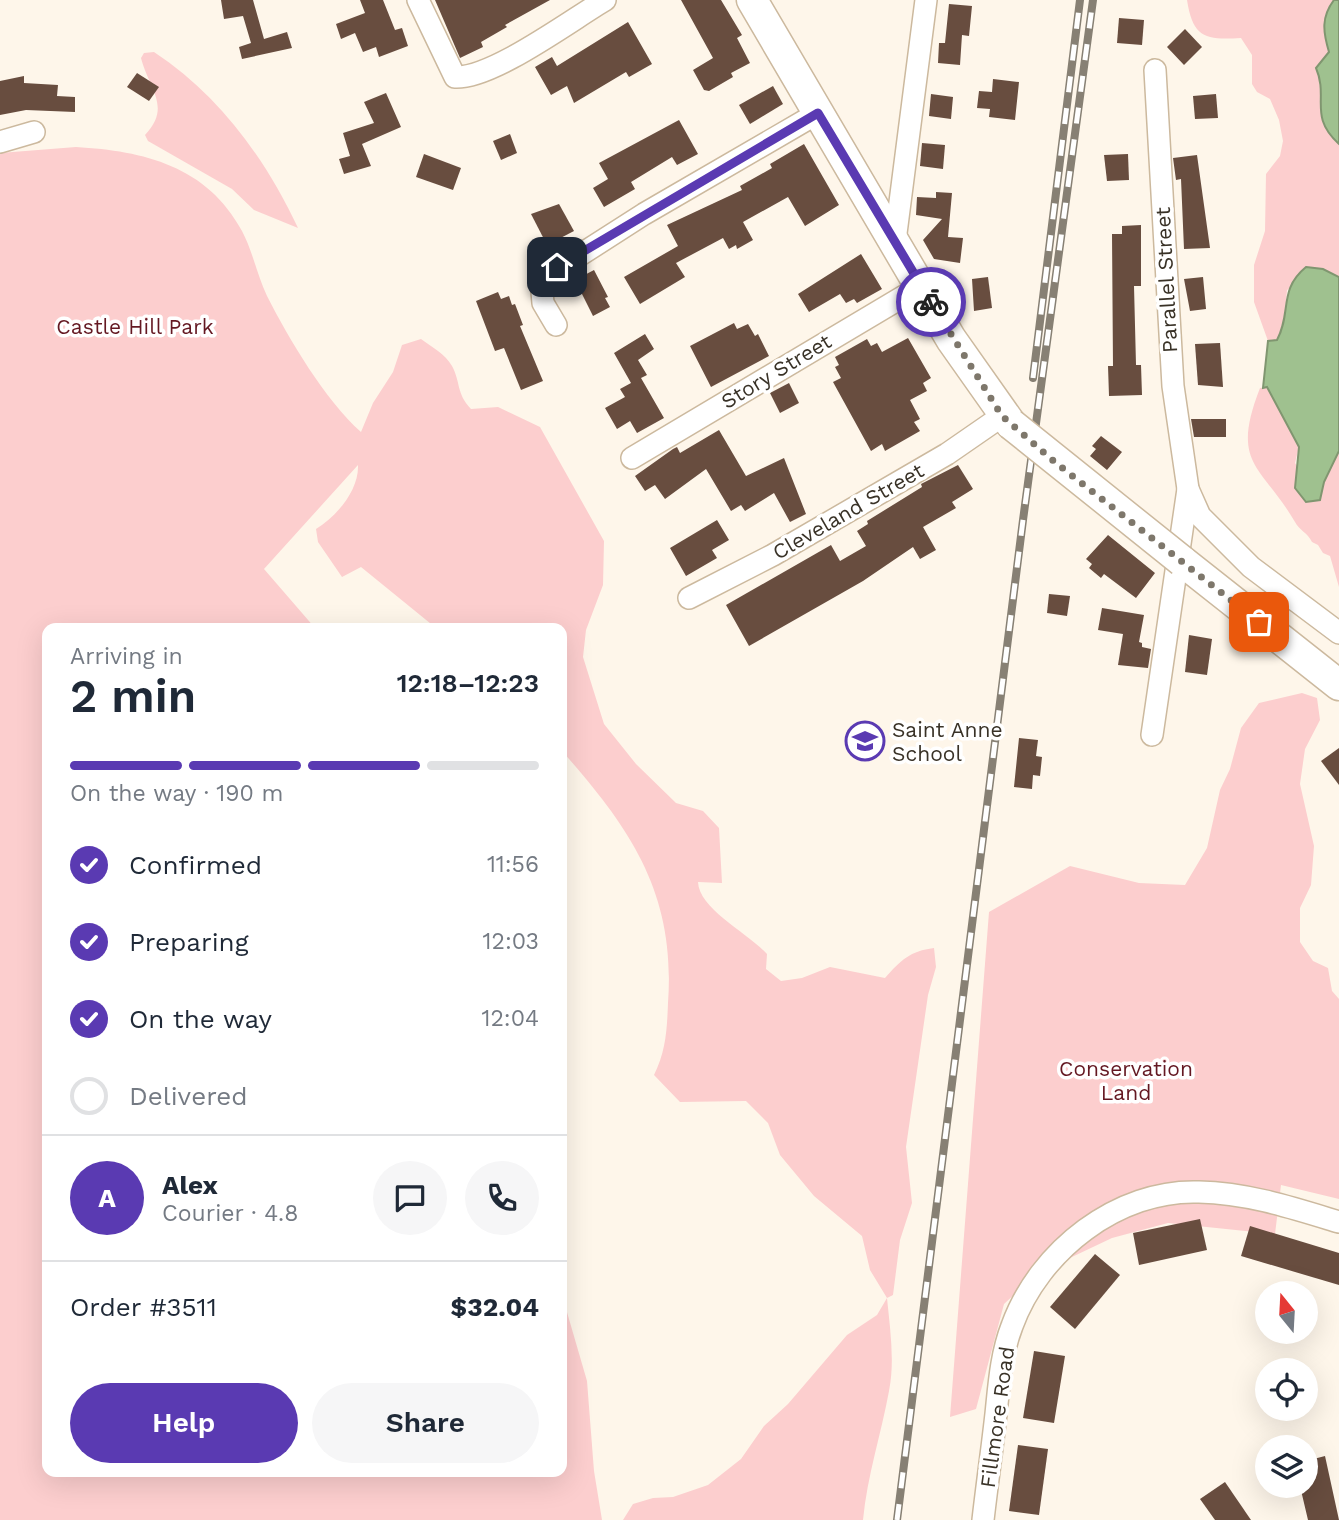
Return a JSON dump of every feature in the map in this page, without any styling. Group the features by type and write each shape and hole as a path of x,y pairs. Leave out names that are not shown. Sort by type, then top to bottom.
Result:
{"main road":[{"path":"752,0 921,286 1006,420 1056,463 1336,683"}],"street":[{"path":"418,0 454,77 479,73 605,0"},
{"path":"895,241 926,0"},
{"name":"Parallel Street","path":"1155,71 1173,386 1188,489 1200,516 1251,567 1339,633"},
{"path":"556,325 543,303 541,280 557,267 818,113"},
{"path":"0,142 34,132"},
{"name":"Story Street","path":"632,458 921,286"},
{"name":"Cleveland Street","path":"690,598 773,555 1006,420"},
{"name":"Parallel Street","path":"1152,735 1188,489"},
{"name":"Fillmore Road","path":"982,1520 1000,1377 1012,1326 1037,1277 1076,1237 1116,1210 1167,1194 1197,1191 1251,1196 1339,1222"}],"green space":[{"path":"1187,0 1334,0 1327,12 1325,25 1329,52 1316,68 1321,88 1324,124 1339,144 1339,277 1323,269 1287,290 1284,326 1277,340 1268,341 1254,302 1254,265 1265,231 1266,174 1280,156 1283,141 1279,120 1270,99 1257,92 1252,84 1252,55 1241,38 1218,38 1203,34 1193,22"},
{"path":"154,52 199,88 238,130 271,177 298,228 254,210 232,189 148,141 145,135 153,125 158,107 141,58 144,53"},
{"name":"Castle Hill Park","path":"76,147 126,153 171,166 211,191 228,209 242,231 267,296 297,349 334,403 361,432 373,403 393,372 402,345 421,339 449,362 463,398 471,409 498,407 540,427 604,541 603,585 586,630 583,657 604,724 636,764 676,803 703,811 719,828 722,883 698,882 700,892 707,902 767,954 766,969 781,981 802,978 830,967 885,978 906,957 934,948 936,967 928,995 906,1147 912,1203 900,1240 893,1295 887,1298 870,1270 862,1236 814,1196 780,1155 768,1123 746,1101 680,1102 654,1075 663,1049 667,1022 669,964 665,929 644,865 628,836 567,757 567,623 430,623 361,567 342,577 318,542 316,529 332,517 351,493 358,465 264,569 311,623 42,623 42,1477 567,1477 567,1312 587,1381 594,1471 602,1520 0,1520 0,153"},
{"path":"1267,387 1299,447 1295,463 1320,500 1324,482 1339,451 1339,587 1330,556 1323,553 1297,525 1261,474 1249,449 1251,413 1260,388"},
{"name":"Conservation Land","path":"1302,693 1317,698 1320,720 1305,749 1300,784 1314,846 1311,885 1300,908 1300,942 1313,961 1328,968 1332,991 1339,999 1339,1199 1281,1185 1275,1234 1168,1223 1112,1238 1036,1274 1004,1304 976,1409 950,1417 989,912 1070,866 1139,883 1185,885 1207,848 1220,790 1230,769 1241,728 1259,703"},
{"path":"887,1298 891,1380 863,1520 623,1520 633,1504 653,1498 673,1497 708,1485 741,1459 764,1426 788,1404 847,1335 877,1315"}],"shaded area":[{"path":"1334,0 1339,0 1339,144 1324,125 1316,68 1329,52 1324,25"},
{"path":"1306,267 1323,269 1339,277 1339,451 1324,482 1320,500 1306,502 1295,488 1299,447 1267,387 1263,388 1268,341 1277,340 1284,320 1288,293 1297,276"}],"building":[{"path":"221,0 253,0 264,39 287,32 292,48 242,59 239,47 251,43 243,16 224,19"},
{"path":"360,0 383,0 395,30 402,28 408,46 379,57 376,47 363,52 355,33 341,39 336,24 365,13"},
{"path":"435,0 550,0 505,25 507,27 481,42 483,47 460,58"},
{"path":"681,0 721,0 742,35 737,38 750,63 731,73 733,77 709,91 704,90 693,70 713,58"},
{"path":"949,4 972,6 969,36 962,35 960,65 938,63 939,43 945,43"},
{"path":"1119,18 1144,20 1142,45 1117,43"},
{"path":"628,22 652,64 629,77 626,72 574,103 567,86 551,95 535,67 552,57 557,66"},
{"path":"1185,29 1202,47 1184,65 1167,47"},
{"path":"137,73 159,87 149,101 127,87"},
{"path":"24,76 24,83 58,85 57,96 75,97 75,112 26,110 0,115 0,81"},
{"path":"993,79 1019,82 1015,120 989,117 990,109 977,108 979,91 992,92"},
{"path":"773,86 783,104 750,124 739,105"},
{"path":"386,93 401,127 362,144 371,166 344,174 339,159 350,156 343,133 374,123 364,102"},
{"path":"931,94 953,97 951,119 929,116"},
{"path":"1216,94 1218,118 1195,119 1193,96"},
{"path":"679,120 698,154 677,165 672,157 631,182 635,189 604,207 593,188 608,179 599,163"},
{"path":"510,134 517,153 501,160 493,141"},
{"path":"922,143 945,145 943,169 920,166"},
{"path":"804,144 839,205 805,226 788,197 743,222 753,240 737,249 736,245 729,249 723,238 676,263 685,277 640,304 624,277 678,246 667,225 742,190 740,186 772,168 770,164"},
{"path":"424,154 461,168 453,190 416,177"},
{"path":"1128,154 1129,180 1107,181 1104,155"},
{"path":"1197,155 1210,248 1184,249 1181,179 1176,180 1173,158"},
{"path":"936,192 952,193 948,237 963,238 960,263 934,259 923,240 942,219 916,215 917,197 936,198"},
{"path":"559,204 574,231 547,245 531,214"},
{"path":"1141,225 1141,286 1134,286 1136,365 1141,365 1142,395 1109,396 1108,366 1113,366 1112,234 1122,234 1122,226"},
{"path":"861,254 882,289 857,303 854,299 846,303 840,294 809,312 798,294"},
{"path":"594,270 608,297 605,298 610,307 593,316 575,280"},
{"path":"988,277 992,308 974,311 972,279"},
{"path":"1203,277 1206,309 1190,311 1184,279"},
{"path":"498,292 501,299 509,296 512,305 515,304 523,325 520,326 543,381 521,390 504,348 495,351 476,301"},
{"path":"734,323 737,329 748,324 755,336 758,334 769,356 711,387 690,346"},
{"path":"645,334 654,349 638,360 647,375 641,378 664,418 637,433 630,421 617,429 605,408 625,397 620,389 631,383 614,353"},
{"path":"908,338 931,378 923,383 927,391 910,400 920,419 914,422 920,431 885,451 882,444 871,451 833,382 841,378 835,367 839,365 835,357 867,339 871,346 877,343 882,352"},
{"path":"1220,343 1223,387 1198,385 1195,344"},
{"path":"789,383 799,403 780,413 770,393"},
{"path":"1191,419 1226,419 1226,437 1194,437"},
{"path":"719,430 746,476 784,458 806,514 790,522 774,493 745,511 741,505 731,511 706,469 665,499 655,485 645,491 635,476 673,449 677,447 680,453"},
{"path":"1101,436 1122,452 1107,470 1090,456 1096,449 1092,446"},
{"path":"958,465 973,489 952,502 956,508 923,527 936,550 920,559 913,547 863,581 749,646 726,605 831,545 840,561 866,546 857,531 868,524 867,521 922,487 921,484"},
{"path":"717,520 729,540 712,550 717,558 686,576 670,548"},
{"path":"1108,535 1155,573 1136,598 1104,574 1101,578 1089,568 1092,564 1086,559"},
{"path":"1049,594 1070,596 1067,616 1047,613"},
{"path":"1102,608 1144,615 1139,642 1142,647 1151,649 1148,668 1118,665 1123,634 1098,630"},
{"path":"1189,635 1212,639 1207,675 1185,672"},
{"path":"1019,738 1038,740 1036,756 1042,757 1040,776 1033,775 1032,789 1014,787"},
{"path":"1339,748 1339,785 1321,761"},
{"path":"1200,1219 1207,1250 1139,1265 1133,1233"},
{"path":"1250,1226 1339,1253 1339,1285 1241,1256"},
{"path":"1095,1254 1120,1275 1075,1329 1050,1307"},
{"path":"1034,1351 1065,1356 1054,1423 1023,1418"},
{"path":"1018,1445 1048,1449 1039,1515 1009,1511"},
{"path":"1325,1456 1339,1520 1308,1520 1303,1498 1318,1498 1318,1458"},
{"path":"1225,1482 1251,1520 1215,1520 1200,1499"}],"railway":[{"path":"1033,378 1080,0"},
{"path":"897,1520 1023,520 1093,0"}],"way so far":[{"path":"931,302 1002,416 1056,463 1259,622"}],"place":[{"name":"Saint Anne School","path":"865,741"}],"route":[{"path":"557,267 818,113 931,302"}]}
